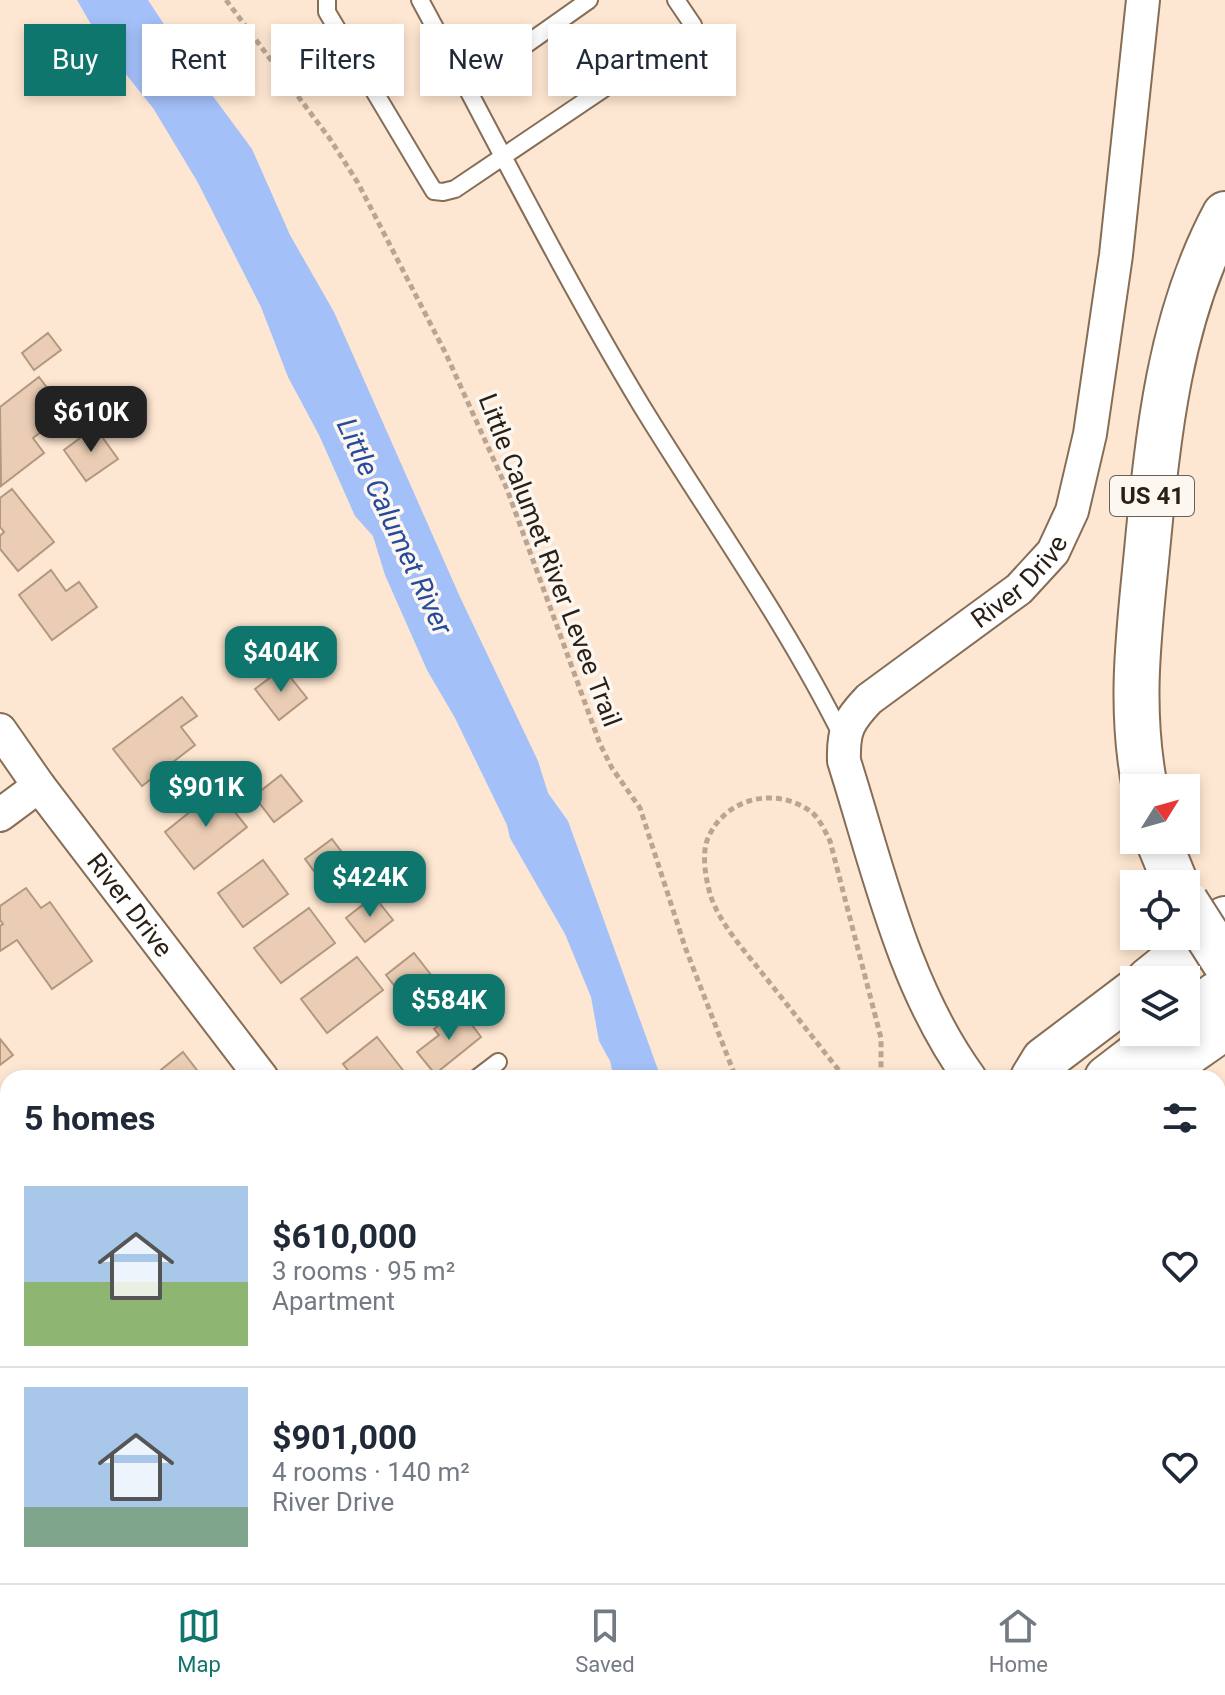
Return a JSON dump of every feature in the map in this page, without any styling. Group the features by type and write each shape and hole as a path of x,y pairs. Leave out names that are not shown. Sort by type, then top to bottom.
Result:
{"main road":[{"name":"US 41","path":"1143,774 1135,704 1136,650 1158,434 1181,324 1200,267 1225,214"},
{"path":"1166,966 1216,925"},
{"path":"1200,1007 1225,988"},
{"path":"1038,1070 1044,1060 1120,1003"},
{"path":"1158,1070 1168,1067 1225,1027"},
{"path":"1117,1070 1149,1046"}],"street":[{"name":"River Drive","path":"843,739 851,718 869,699 1019,589 1053,552 1072,511 1090,434 1116,255 1143,0"},
{"name":"River Drive","path":"0,730 39,786 256,1070"},
{"path":"843,739 844,761 908,965 953,1055 964,1070"},
{"path":"0,815 39,786"}],"lane":[{"path":"327,0 327,12 434,191 455,189 689,31 693,25 676,0"},
{"path":"420,0 433,24"},
{"path":"532,40 589,0"},
{"path":"471,96 641,404 776,615 817,685 843,739"},
{"path":"488,1070 498,1062"}],"path":[{"name":"Little Calumet River Levee Trail","path":"226,0 330,139 358,183 475,414 507,489 600,744 612,768 640,808 685,947 733,1070"},
{"path":"839,1070 744,950 711,897 705,870 707,840 724,813 752,799 783,797 812,812 830,841 881,1038 881,1070"}],"water":[{"path":"77,0 148,0 164,24 142,24 142,94 126,74 126,24 91,24"},
{"name":"Little Calumet River","path":"143,96 213,96 252,149 290,235 334,312 460,597 538,761 548,793 568,821 658,1070 612,1070 599,1041 591,997 565,934 510,838 507,825 455,718 427,670 385,575 373,536 355,516 319,435 288,377 261,307 197,181"}],"building":[{"path":"48,333 61,350 34,370 22,353"},
{"path":"39,377 66,413 33,438 44,453 1,486 0,407"},
{"path":"95,427 118,459 86,481 64,450"},
{"path":"12,489 54,542 18,571 0,549 0,536 4,532 0,527 0,498"},
{"path":"51,570 66,591 79,582 97,607 52,640 19,595"},
{"path":"283,668 307,698 279,720 255,689"},
{"path":"182,697 197,716 181,727 195,745 142,786 113,749"},
{"path":"281,775 302,801 274,822 254,796"},
{"path":"217,790 247,827 194,869 165,832"},
{"path":"332,839 350,863 323,883 305,859"},
{"path":"263,860 288,894 243,927 218,893"},
{"path":"26,888 41,908 50,902 92,961 52,989 17,940 0,951 0,926 3,924 0,906"},
{"path":"374,896 393,920 365,942 346,918"},
{"path":"309,908 335,943 281,983 254,948"},
{"path":"414,953 435,980 407,1002 386,975"},
{"path":"357,957 383,990 327,1033 301,999"},
{"path":"460,1009 481,1037 440,1070 432,1070 417,1052 439,1035 434,1029"},
{"path":"377,1037 403,1070 348,1070 343,1064"},
{"path":"0,1039 13,1055 0,1065"},
{"path":"183,1052 197,1070 161,1070"}]}
